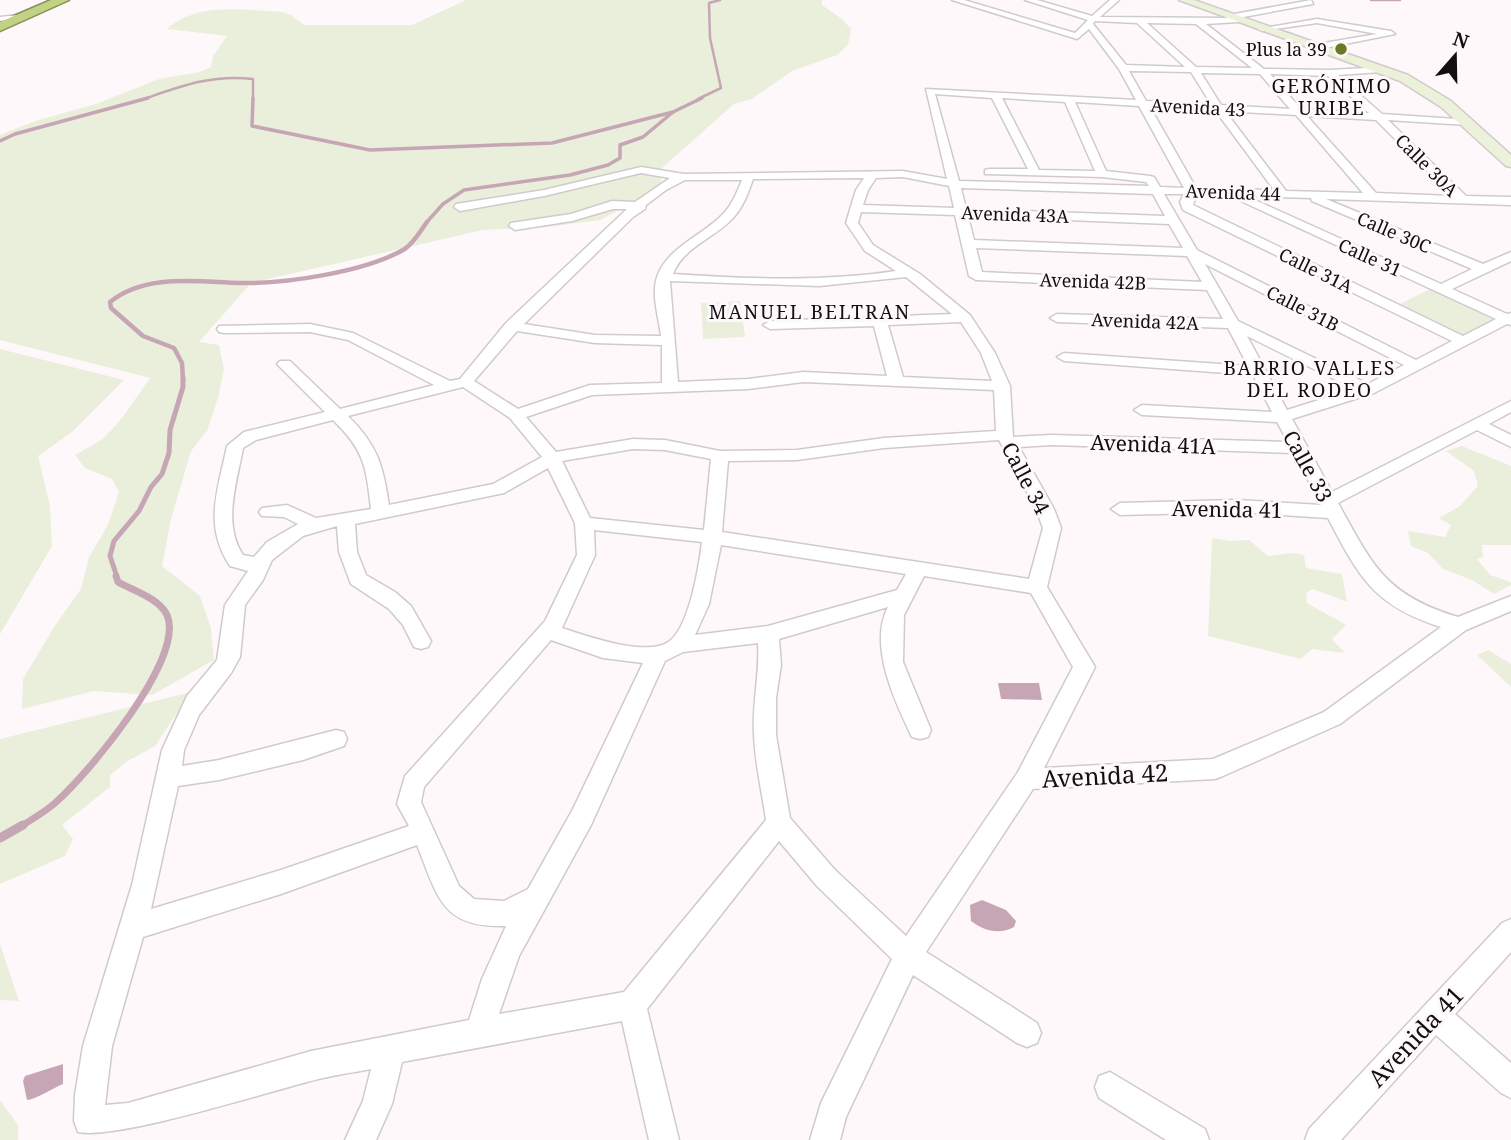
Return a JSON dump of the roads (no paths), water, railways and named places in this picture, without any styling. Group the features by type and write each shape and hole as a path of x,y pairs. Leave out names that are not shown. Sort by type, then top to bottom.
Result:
{"highway":[{"path":"2,20 24,16 62,0"}],"main road":[{"path":"1184,0 1381,69 1425,90 1467,122 1510,161"}],"street":[{"path":"956,0 1077,36 1115,0"},
{"path":"1029,0 1091,21 1140,22 1234,19 1310,2"},
{"path":"1091,21 1124,68 1192,191"},
{"path":"1262,29 1317,21 1391,34 1315,47"},
{"path":"1140,22 1195,71 1217,108 1283,194"},
{"path":"1198,22 1264,72 1373,197"},
{"path":"1124,68 1330,73 1381,69"},
{"name":"Calle 30A","path":"1330,73 1463,200"},
{"name":"Avenida 43","path":"951,171 929,91 1467,122"},
{"path":"996,95 1035,173"},
{"path":"1069,99 1102,174"},
{"name":"Avenida 44","path":"460,207 544,193 641,170 684,177 903,174 954,184 1511,201"},
{"path":"1157,190 1150,179 1144,176 951,171 968,244 1191,252"},
{"path":"1076,174 1081,188"},
{"path":"857,208 872,175"},
{"path":"259,564 237,561 229,552 222,526 235,446 250,436 465,382 511,326 640,206 667,183 684,177"},
{"path":"670,387 664,277 690,245 711,231 735,208 748,178"},
{"name":"Calle 33","path":"1157,190 1209,286 1233,324 1363,566 1388,595 1415,612 1459,625"},
{"name":"Calle 31A","path":"1192,191 1186,202 1187,207 1461,340"},
{"name":"Calle 31","path":"1228,192 1509,319"},
{"name":"Calle 30C","path":"1305,195 1483,269"},
{"path":"1494,201 1511,212"},
{"path":"515,226 572,217 612,205 640,206"},
{"name":"Avenida 43A","path":"857,208 1173,220"},
{"name":"Calle 34","path":"857,208 852,223 869,248 909,273 964,318 988,353 1002,386 1005,439 1045,509 1052,528 1037,587"},
{"name":"Avenida 42B","path":"968,244 976,276 1209,286"},
{"name":"Calle 31B","path":"1191,252 1415,365"},
{"path":"1441,289 1511,256"},
{"path":"664,277 724,282 848,280 876,279 909,273"},
{"path":"770,325 964,318"},
{"name":"Avenida 42A","path":"1057,318 1233,324"},
{"path":"1142,410 1281,417 1368,390 1461,340 1509,319"},
{"path":"880,323 896,380"},
{"path":"1233,324 1368,390"},
{"path":"511,326 595,339 669,341"},
{"path":"224,329 310,328 353,337 448,386"},
{"path":"1064,357 1256,371"},
{"path":"285,364 357,434 374,464 381,513"},
{"path":"516,415 590,390 748,384 803,377 1002,386"},
{"path":"465,382 516,415 552,458 584,523 586,555 547,631 413,783 409,804 450,895 469,911 505,914 537,898"},
{"path":"1331,506 1511,406"},
{"path":"1477,424 1511,442"},
{"name":"Avenida 41A","path":"552,458 633,444 665,445 720,456 797,454 884,443 1005,439 1299,449"},
{"path":"679,645 692,626 712,537 720,456"},
{"path":"552,458 498,489 314,524 271,550 259,564 257,573 241,591 233,610 233,642 226,664 204,689 183,724 173,750 133,927 105,1010 89,1079 89,1121 128,1118 312,1066 481,1031 632,1005 779,823"},
{"name":"Avenida 41","path":"1120,509 1331,506"},
{"path":"268,512 287,511 314,524"},
{"path":"346,520 348,552 358,579 388,595 413,620 421,640"},
{"path":"584,523 712,537 1037,587 1084,667 1026,779"},
{"path":"918,569 894,615 891,662 920,730"},
{"path":"547,631 603,650 657,656 679,645 768,634 905,595"},
{"name":"Avenida 42","path":"825,1140 832,1114 908,956 1026,779 1215,769 1332,718 1459,625 1511,603"},
{"path":"768,634 770,665 765,698 765,735 779,823 826,878 908,956 1027,1033"},
{"path":"481,1031 486,1003 496,976 523,921 582,817 657,656"},
{"path":"168,776 190,777 234,769 313,748 336,738"},
{"path":"133,927 281,883 423,832"},
{"name":"Avenida 41","path":"1320,1140 1511,932"},
{"path":"632,1005 664,1140"},
{"path":"1435,1015 1511,1083"},
{"path":"360,1140 377,1104 390,1051"},
{"path":"1110,1087 1194,1140"}],"waterway":[{"path":"698,99 721,88 710,38 709,3 720,0"},
{"path":"1371,0 1400,0"},
{"path":"144,99 197,82 224,78 253,79 253,98"},
{"path":"0,141 15,134 148,98"},
{"path":"253,98 252,126 370,150 552,143 673,112"},
{"path":"673,112 702,98"},
{"path":"426,223 443,204 464,190 570,175 608,165 620,158 620,145 643,137 673,112"},
{"path":"183,380 182,363 174,348 143,336 111,308 110,302 124,293 156,283 258,283 301,279 367,265 407,248 427,222"},
{"path":"117,577 110,556 114,541 139,511 151,487 162,474 169,453 170,430 183,380"},
{"path":"20,827 55,803 89,768 130,715 162,659 169,634 167,615 152,599 118,582 116,576"},
{"path":"0,838 23,825"}],"place":[{"name":"Plus la 39","path":"1341,49"}],"district":[{"name":"GERÓNIMO URIBE","path":"1332,97"},
{"name":"MANUEL BELTRAN","path":"810,312"},
{"name":"BARRIO VALLES DEL RODEO","path":"1310,379"}]}
